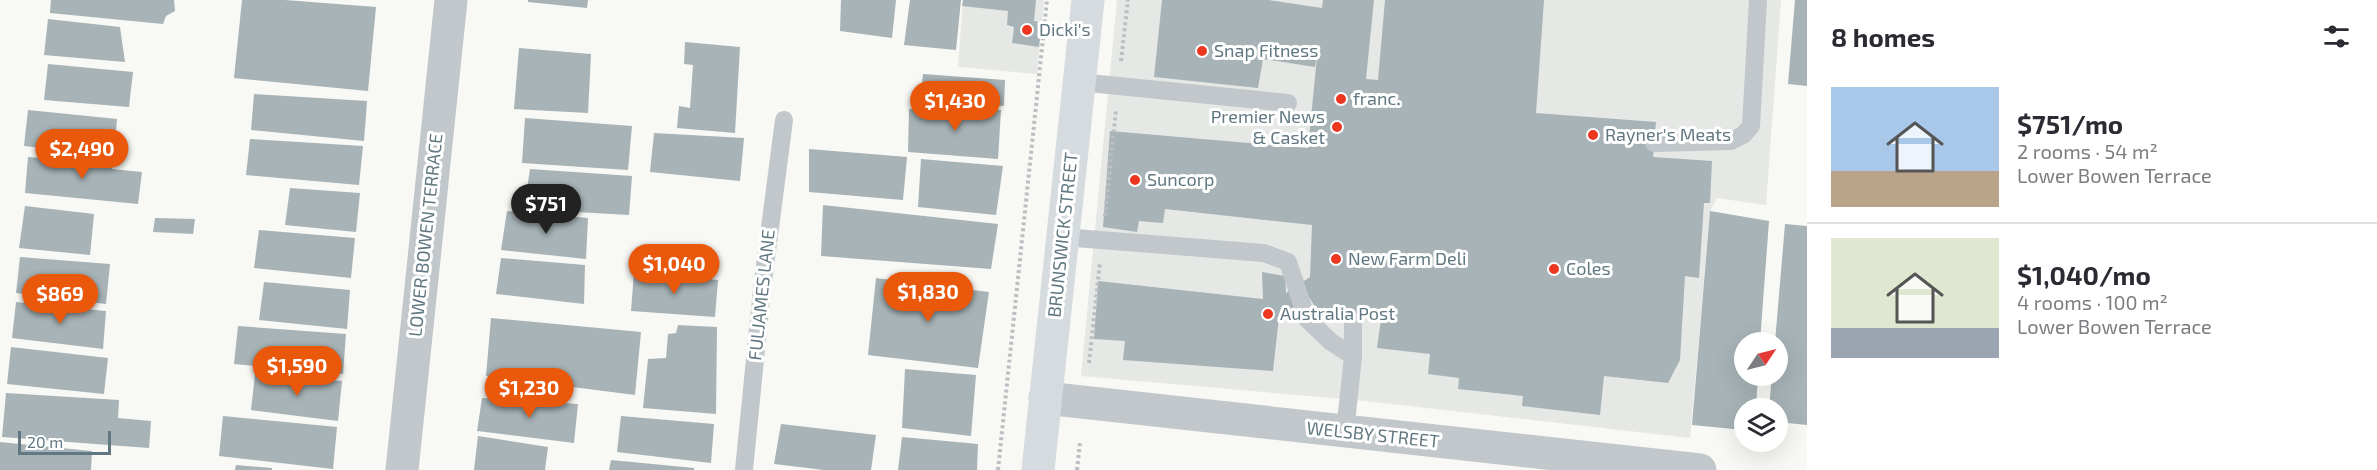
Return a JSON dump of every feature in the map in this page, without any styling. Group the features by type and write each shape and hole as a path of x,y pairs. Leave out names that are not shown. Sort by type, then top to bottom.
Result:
{"main road":[{"name":"BRUNSWICK STREET","path":"1038,470 1088,0"}],"street":[{"name":"LOWER BOWEN TERRACE","path":"402,470 451,0"},
{"name":"WELSBY STREET","path":"1045,398 1700,470"}],"lane":[{"path":"1654,143 1731,141 1743,135 1751,126 1758,0"},
{"path":"1079,81 1288,103"},
{"name":"FULJAMES LANE","path":"744,470 762,289 784,120"},
{"path":"1063,237 1264,253 1288,262 1307,319 1331,342 1353,356"},
{"path":"1345,432 1353,356 1353,322"}],"path":[{"path":"998,470 1047,0"},
{"path":"1089,363 1128,0"},
{"path":"1077,470 1080,443"}],"shaded area":[{"path":"963,0 1044,0 1037,74 958,67"},
{"path":"1117,0 1781,0 1766,205 1717,198 1710,211 1690,438 1365,401 1081,376"}],"building":[{"path":"51,0 174,0 175,11 166,16 163,24 50,13"},
{"path":"242,0 285,0 376,7 368,91 234,78"},
{"path":"528,0 588,0 587,8 528,2"},
{"path":"841,0 896,0 892,38 840,31"},
{"path":"910,0 961,0 956,50 904,45"},
{"path":"963,0 1036,0 1034,21 1042,22 1039,47 1012,43 1014,27 1007,25 1008,11 962,6"},
{"path":"1162,0 1269,0 1322,8 1323,0 1374,0 1366,79 1378,80 1385,0 1544,0 1536,113 1656,122 1653,157 1712,161 1710,203 1704,203 1699,278 1685,276 1680,360 1668,383 1604,376 1600,415 1522,406 1523,396 1458,389 1459,378 1428,374 1430,354 1377,348 1381,319 1320,315 1309,297 1279,317 1273,371 1123,360 1125,341 1094,339 1098,281 1263,299 1262,272 1285,276 1286,293 1310,277 1312,225 1165,209 1163,223 1139,221 1137,232 1103,227 1110,131 1308,148 1318,47 1315,67 1263,59 1258,88 1154,77"},
{"path":"1795,0 1807,0 1807,86 1788,84"},
{"path":"48,19 120,27 125,62 44,55"},
{"path":"685,42 740,47 735,133 677,128 679,106 690,108 693,65 684,64"},
{"path":"519,48 591,54 588,113 514,109"},
{"path":"48,64 133,72 129,107 44,100"},
{"path":"923,74 1005,80 1004,106 920,101"},
{"path":"254,94 367,101 364,141 251,130"},
{"path":"909,109 1001,110 998,159 908,152"},
{"path":"28,110 117,119 114,156 24,146"},
{"path":"525,118 632,126 628,170 522,163"},
{"path":"654,133 744,138 740,181 650,172"},
{"path":"250,139 363,146 359,185 246,175"},
{"path":"809,149 907,157 903,200 809,192"},
{"path":"28,157 112,163 112,169 142,172 138,204 25,193"},
{"path":"921,159 1003,166 996,215 918,207"},
{"path":"530,169 632,176 629,215 524,209"},
{"path":"290,188 360,193 356,232 285,225"},
{"path":"823,205 998,224 991,269 821,256"},
{"path":"25,206 94,214 90,255 19,248"},
{"path":"507,211 588,218 586,259 501,250"},
{"path":"1710,211 1769,221 1761,332 1734,332 1734,386 1757,386 1757,398 1734,398 1734,429 1692,425"},
{"path":"155,218 195,219 193,234 153,232"},
{"path":"1785,224 1807,226 1807,425 1788,423 1788,398 1770,398 1771,386 1788,386 1788,332 1776,332"},
{"path":"259,230 355,238 351,278 254,268"},
{"path":"20,257 110,264 106,304 16,293"},
{"path":"501,258 585,265 584,304 496,294"},
{"path":"634,272 718,280 715,317 631,311"},
{"path":"876,278 989,292 978,368 868,355"},
{"path":"264,282 350,290 347,329 259,320"},
{"path":"16,302 106,311 103,349 12,338"},
{"path":"491,318 641,332 635,395 486,376"},
{"path":"678,325 717,327 716,414 643,408 648,359 666,358 668,334 676,333"},
{"path":"238,326 346,334 343,374 234,364"},
{"path":"11,347 108,358 104,394 7,384"},
{"path":"905,369 976,375 971,436 902,428"},
{"path":"255,374 342,381 338,421 251,410"},
{"path":"6,393 119,400 118,418 151,421 149,448 2,437"},
{"path":"482,398 578,404 574,443 477,431"},
{"path":"223,416 337,427 333,469 219,456"},
{"path":"621,416 714,424 711,463 617,452"},
{"path":"781,424 876,435 871,470 824,470 774,464"},
{"path":"478,436 548,447 545,470 474,470"},
{"path":"902,437 978,444 977,470 898,470"},
{"path":"0,442 92,451 91,470 0,470"},
{"path":"611,460 694,468 694,470 609,470"},
{"path":"236,465 272,468 272,470 235,470"}],"place":[{"name":"Dicki's","path":"1027,30"},
{"name":"Snap Fitness","path":"1202,51"},
{"name":"franc.","path":"1341,99"},
{"name":"Premier News & Casket","path":"1337,127"},
{"name":"Rayner's Meats","path":"1593,135"},
{"name":"Suncorp","path":"1135,180"},
{"name":"New Farm Deli","path":"1336,259"},
{"name":"Coles","path":"1554,269"},
{"name":"Australia Post","path":"1268,314"}]}
